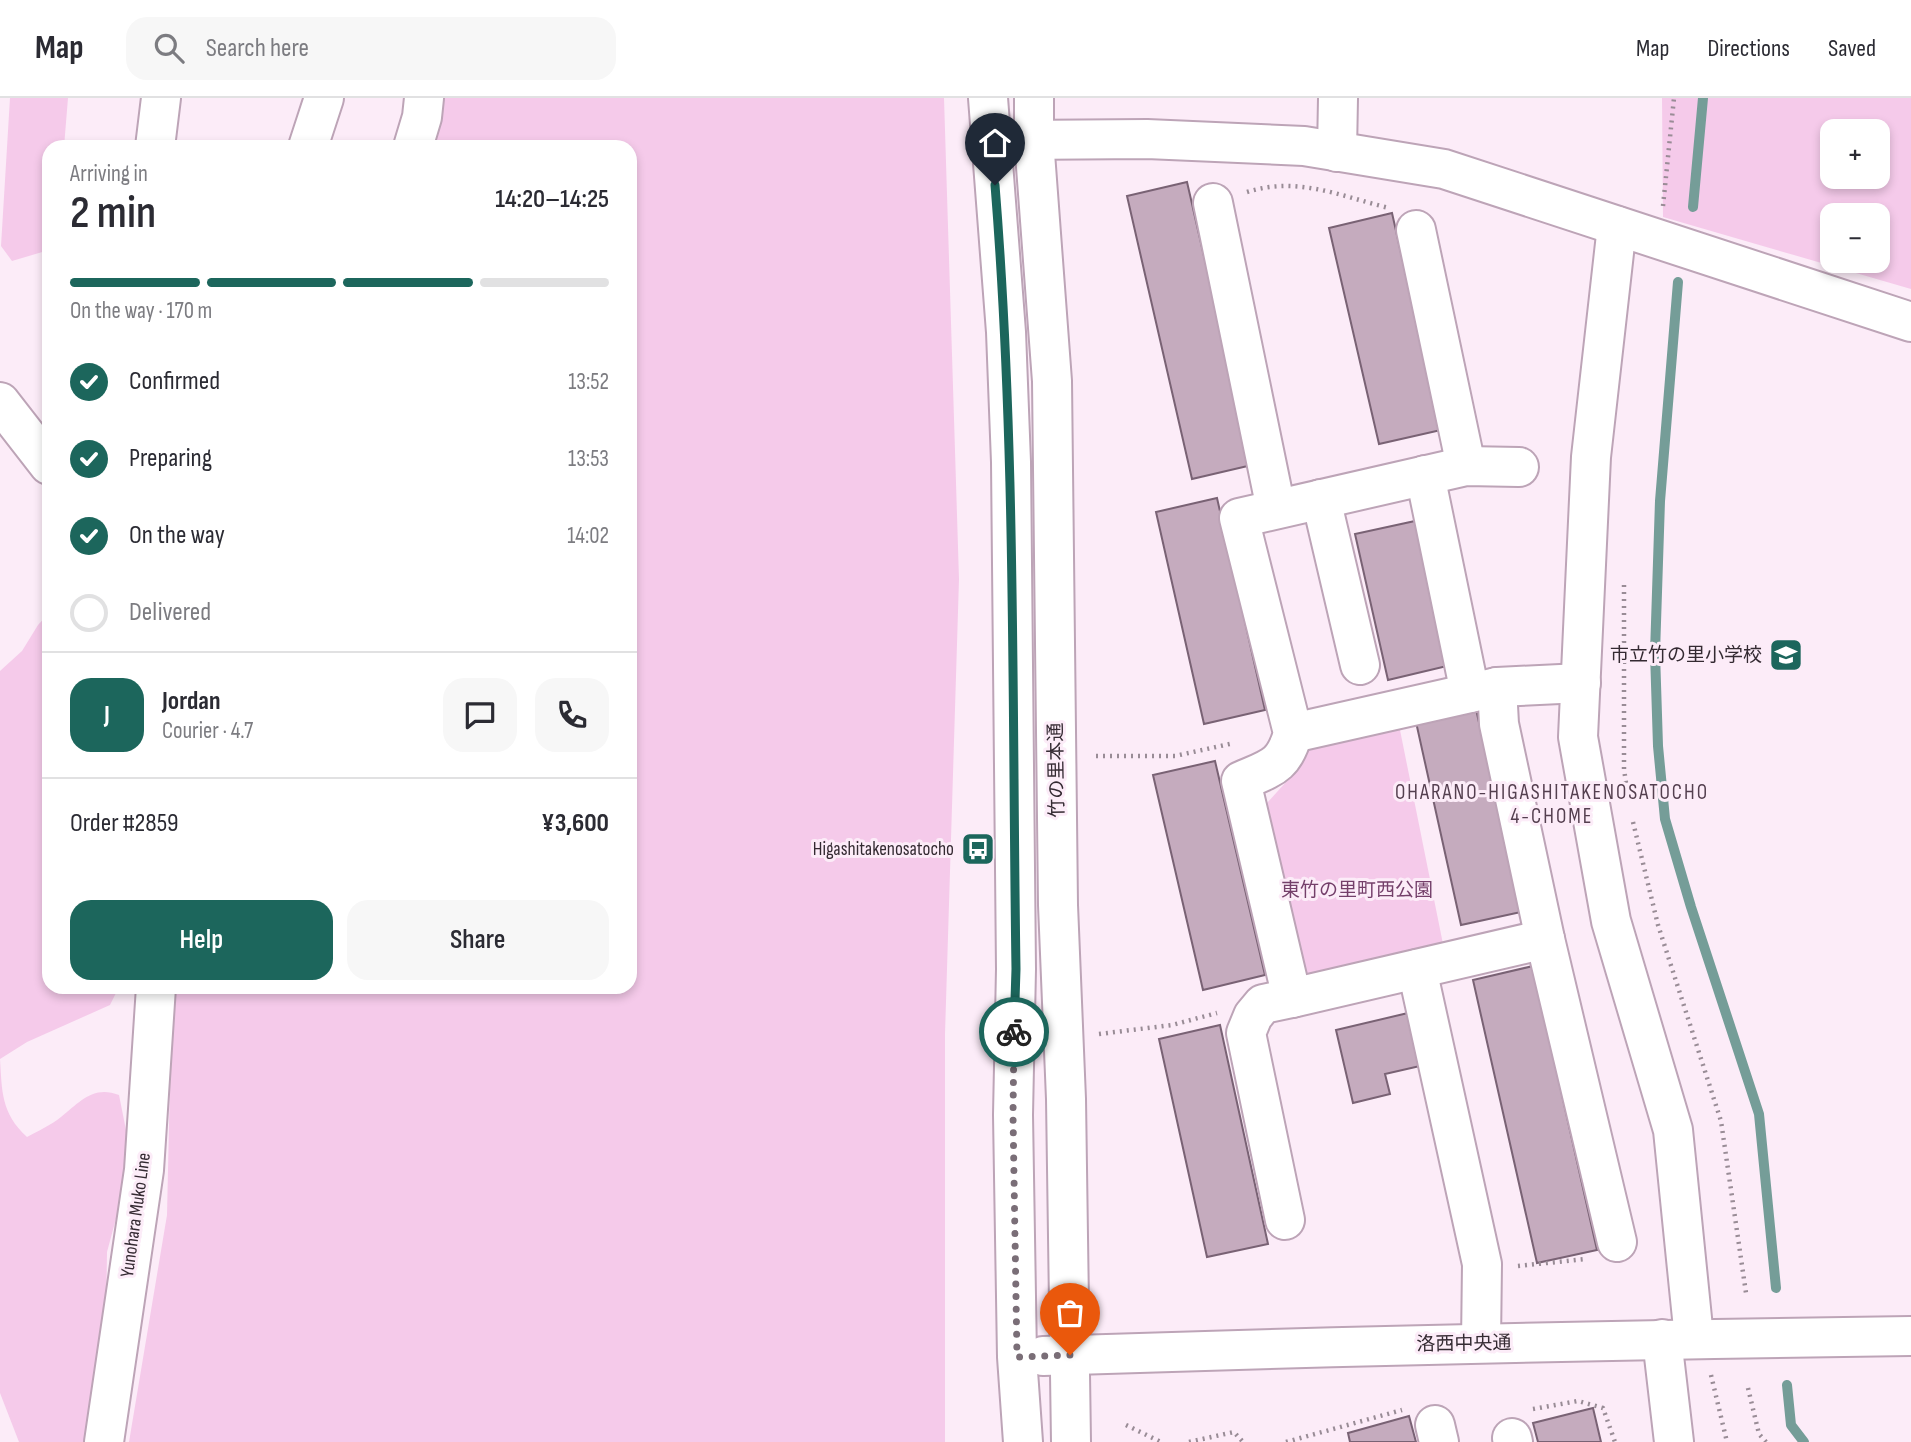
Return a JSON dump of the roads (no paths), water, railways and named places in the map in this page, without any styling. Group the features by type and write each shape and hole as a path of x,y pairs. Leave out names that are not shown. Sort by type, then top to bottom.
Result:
{"street":[{"path":"156,140 161,98"},
{"path":"310,140 324,98"},
{"path":"414,140 422,117 424,98"},
{"path":"988,98 1005,320 1011,462 1016,969 1013,1115 1017,1357 1023,1442"},
{"name":"竹の里本通","path":"1034,98 1034,139 1052,381 1058,905 1066,1099 1071,1442"},
{"path":"1336,152 1338,98"},
{"path":"991,141 1147,139 1304,146 1444,169 1911,322"},
{"path":"1213,203 1276,509"},
{"path":"1617,226 1591,457 1578,737 1611,921 1672,1130 1678,1338 1674,1442"},
{"path":"1416,230 1466,466"},
{"path":"0,401 42,456"},
{"path":"1278,1001 1241,780 1273,766 1288,752 1293,733 1239,518 1466,466 1519,467"},
{"path":"1425,475 1483,690 1499,724 1545,939 1617,1242"},
{"path":"1321,499 1360,665"},
{"path":"1293,733 1483,690 1581,683"},
{"path":"1285,1220 1246,1033 1254,1016 1278,1001 1545,939"},
{"path":"1417,969 1482,1270 1481,1343"},
{"name":"Yunohara Muko Line","path":"104,1442 144,1170 156,994"},
{"name":"洛西中央通","path":"1017,1357 1678,1338 1911,1336"}],"waterway":[{"path":"1693,207 1703,98"},
{"path":"1678,282 1660,501 1655,653 1658,746 1665,819 1759,1114 1776,1288"},
{"path":"1787,1385 1791,1425 1804,1442"}],"place":[{"name":"市立竹の里小学校","path":"1786,655"},
{"name":"Higashitakenosatocho","path":"978,849"}],"district":[{"name":"OHARANO-HIGASHITAKENOSATOCHO 4-CHOME","path":"1552,804"}],"park label":[{"name":"東竹の里町西公園","path":"1357,890"}]}
